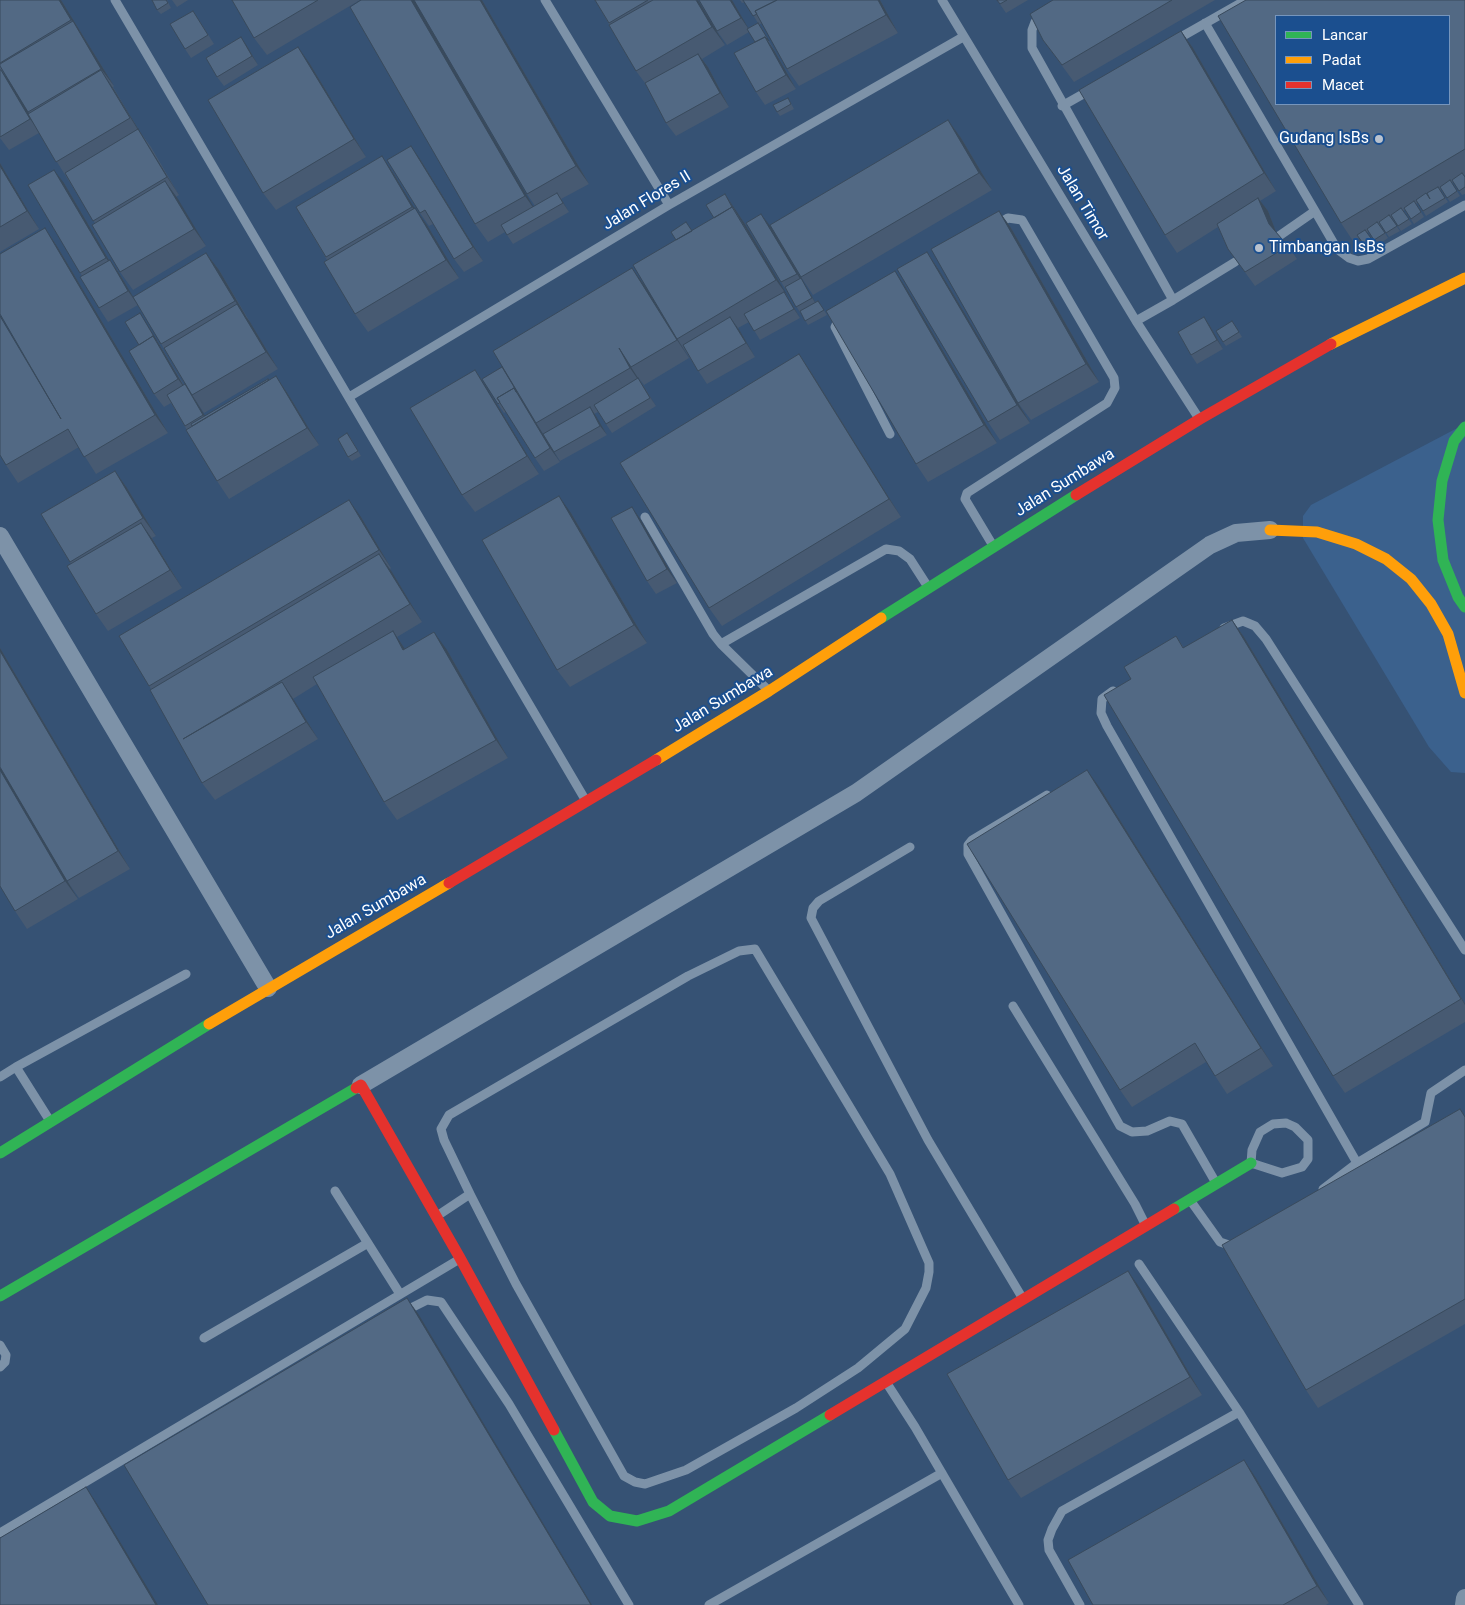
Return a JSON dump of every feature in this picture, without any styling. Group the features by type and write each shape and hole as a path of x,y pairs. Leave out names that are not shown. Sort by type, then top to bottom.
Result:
{"street":[{"name":"Jalan Sumbawa","path":"0,1154 268,988 587,802 769,691 929,590 993,546 1200,419 1344,336 1465,278"},
{"path":"1465,426 1454,441 1442,481 1438,520 1443,560 1458,597 1465,606"},
{"path":"0,1296 856,793 1210,545 1236,533 1270,530 1317,532 1356,544 1386,559 1411,579 1431,604 1448,634 1465,693"},
{"path":"0,536 268,988"},
{"path":"361,1085 460,1258 594,1502 610,1516 623,1520 652,1518 669,1510 1251,1163"},
{"path":"1464,1605 1465,1598"}],"lane":[{"path":"115,0 587,802"},
{"path":"545,0 669,205"},
{"name":"Jalan Timor","path":"942,0 1136,321 1200,419"},
{"path":"1163,48 1246,0"},
{"path":"1050,13 1035,22 1031,38 1032,48 1062,106 1173,300"},
{"path":"1205,23 1337,249 1349,258 1358,261 1368,259 1465,205"},
{"name":"Jalan Flores II","path":"349,397 669,205 963,37"},
{"path":"1062,106 1104,82"},
{"path":"1279,236 1315,211"},
{"path":"991,227 1008,218 1022,220 1114,378 1115,388 1107,403 967,493 964,499 993,546"},
{"path":"1136,321 1236,262"},
{"path":"849,310 840,315 835,327 890,434"},
{"path":"645,517 713,634 742,666 769,691"},
{"path":"721,644 886,549 899,551 910,559 924,578 929,590"},
{"path":"1211,635 1227,626 1243,621 1255,626 1465,950"},
{"path":"1122,686 1102,699 1101,713 1107,726 1357,1164"},
{"path":"1060,788 972,840 968,845 968,854 1120,1126 1132,1132 1147,1131 1170,1121 1182,1124 1216,1184"},
{"path":"910,847 819,901 813,908 811,918 928,1140 1023,1299"},
{"path":"755,949 890,1174 929,1263 930,1272 926,1288 905,1329 858,1368 796,1408 686,1470 645,1484 635,1482 624,1476 516,1284 470,1194 444,1140 441,1129 449,1115 688,976 739,951 755,949"},
{"path":"0,1077 186,974"},
{"path":"1013,1006 1134,1204 1145,1226"},
{"path":"16,1067 51,1123"},
{"path":"1312,1197 1357,1164 1425,1122 1431,1093 1465,1070"},
{"path":"1286,1122 1295,1126 1308,1140 1308,1159 1302,1167 1293,1171 1282,1172 1251,1163 1255,1141 1260,1132 1273,1124 1286,1122"},
{"path":"335,1191 400,1294"},
{"path":"435,1217 470,1194"},
{"path":"1189,1200 1220,1242 1238,1248 1247,1246"},
{"path":"204,1338 368,1243"},
{"path":"0,1532 460,1258"},
{"path":"1139,1264 1239,1412 1359,1605"},
{"path":"396,1315 427,1300 441,1302 509,1404 629,1605"},
{"path":"0,1345 6,1355 5,1362 0,1367"},
{"path":"886,1381 1019,1605"},
{"path":"1080,1605 1049,1550 1048,1540 1062,1511 1239,1412"},
{"path":"709,1605 942,1474"}],"water":[{"path":"1465,424 1465,773 1451,772 1429,747 1303,538 1303,516 1311,505"}],"building":[{"path":"0,0 59,0 71,20 0,63"},
{"path":"152,0 166,0 168,3 157,10"},
{"path":"232,0 318,0 254,38"},
{"path":"361,0 411,0 525,196 475,224 350,7"},
{"path":"414,0 480,0 576,166 527,194"},
{"path":"595,0 648,0 609,23"},
{"path":"653,0 696,0 712,27 636,71 609,25"},
{"path":"699,0 730,0 741,18 717,31"},
{"path":"743,0 777,0 755,11 757,14 753,16"},
{"path":"777,0 878,0 886,15 787,69 755,11"},
{"path":"997,0 1007,0 1000,4"},
{"path":"1053,0 1172,0 1062,65 1043,40 1030,14"},
{"name":"Gudang IsBs","path":"1246,0 1465,0 1465,149 1341,223 1218,16"},
{"path":"193,11 208,35 185,49 170,24"},
{"path":"73,21 101,69 28,112 0,64"},
{"path":"758,23 769,41 765,37 755,42 747,29"},
{"name":"Gudang IsBs","path":"1181,31 1264,173 1165,235 1079,90"},
{"path":"241,37 252,56 217,77 206,58"},
{"path":"765,37 786,75 756,92 734,53"},
{"path":"298,47 354,139 263,193 208,100"},
{"path":"698,54 720,93 666,123 645,83"},
{"path":"0,70 30,119 0,137"},
{"path":"101,70 130,118 56,162 28,114"},
{"path":"788,98 791,104 777,112 773,105"},
{"path":"948,120 979,173 801,277 770,225"},
{"path":"138,129 167,177 93,221 65,173"},
{"path":"411,146 473,247 454,259 425,210 420,213 387,160"},
{"path":"382,156 412,207 326,257 296,207"},
{"path":"0,166 27,211 0,227"},
{"path":"54,170 106,258 80,273 28,185"},
{"path":"1462,173 1465,177 1465,187 1459,191 1452,180"},
{"path":"1450,180 1457,191 1447,198 1440,187"},
{"path":"165,181 194,229 120,272 92,225"},
{"path":"1438,187 1445,198 1423,211 1416,200 1426,193 1430,199 1427,193"},
{"path":"557,193 563,203 507,235 501,225"},
{"path":"725,194 732,207 714,218 706,205"},
{"name":"Timbangan IsBs","path":"1258,198 1269,224 1288,246 1245,272 1228,249 1217,224"},
{"path":"1414,201 1421,212 1411,219 1404,208"},
{"path":"732,207 776,280 677,339 633,265"},
{"path":"415,208 446,260 355,314 324,262"},
{"path":"1401,208 1409,219 1398,226 1391,215"},
{"path":"999,211 1086,364 1018,403 931,249"},
{"path":"761,214 797,274 781,282 746,223"},
{"path":"1389,215 1397,226 1386,233 1379,222"},
{"path":"686,222 692,231 676,240 671,232"},
{"path":"1377,222 1385,233 1374,240 1367,229"},
{"path":"45,228 155,415 84,457 68,429 6,465 0,455 0,316 61,419 0,314 0,254"},
{"path":"1365,230 1373,241 1365,246 1357,235"},
{"path":"927,252 1017,405 988,422 897,269"},
{"path":"206,253 235,301 161,344 133,297"},
{"path":"110,260 128,291 99,308 80,277"},
{"path":"632,268 677,340 631,367 619,348 630,368 536,423 493,351"},
{"path":"895,271 984,425 916,464 826,311"},
{"path":"801,278 812,298 796,307 785,287"},
{"path":"784,292 794,309 754,331 744,314"},
{"path":"818,301 824,310 805,321 800,311"},
{"path":"237,304 266,352 192,395 164,348"},
{"path":"140,313 156,340 153,336 139,345 125,322"},
{"path":"730,317 746,343 698,371 683,345"},
{"path":"1204,317 1217,340 1191,355 1178,332"},
{"path":"1232,321 1239,332 1223,342 1216,331"},
{"path":"153,336 178,379 154,394 129,351"},
{"path":"799,354 889,499 709,608 620,463"},
{"path":"502,367 517,392 514,388 497,398 500,402 498,404 482,379"},
{"path":"475,370 527,456 462,495 410,408"},
{"path":"276,376 307,428 217,481 186,430"},
{"path":"638,378 650,398 606,424 594,405"},
{"path":"269,380 192,426 191,424"},
{"path":"185,384 203,415 185,426 167,395"},
{"path":"514,388 550,448 535,458 497,398"},
{"path":"590,407 600,426 554,452 543,434"},
{"path":"347,433 358,451 348,457 338,439"},
{"path":"115,471 143,518 70,562 41,514"},
{"path":"559,496 634,625 557,670 482,540"},
{"path":"349,500 379,550 149,686 119,636"},
{"path":"632,507 667,569 647,581 611,518"},
{"path":"141,523 170,570 96,614 67,566"},
{"path":"379,554 410,604 183,739 282,682 306,722 202,783 150,690"},
{"path":"1232,620 1461,999 1333,1076 1104,695 1131,679 1124,667 1176,636 1183,648"},
{"path":"393,631 403,650 434,632 496,740 384,802 313,677"},
{"path":"0,651 118,851 67,881 0,767"},
{"path":"0,770 65,881 15,911 0,886"},
{"path":"1087,770 1261,1048 1215,1076 1195,1043 1120,1090 967,844"},
{"path":"1460,1109 1465,1117 1465,1299 1306,1390 1222,1245"},
{"path":"1128,1271 1190,1377 1008,1480 947,1374"},
{"path":"407,1298 591,1605 208,1605 124,1465"},
{"path":"1244,1460 1317,1586 1283,1605 1093,1605 1068,1560"},
{"path":"86,1487 156,1605 0,1605 0,1538"}],"traffic: fast":[{"path":"1465,427 1454,441 1442,481 1438,520 1443,560 1458,597 1465,607"},
{"path":"881,618 1076,495"},
{"path":"0,1153 209,1024"},
{"path":"0,1296 356,1088"},
{"path":"1174,1209 1251,1163"},
{"path":"554,1430 593,1502 610,1516 637,1521 669,1511 830,1415"}],"traffic: slow":[{"path":"1331,344 1465,278"},
{"path":"1270,530 1317,532 1356,544 1386,559 1411,579 1431,604 1448,634 1465,693"},
{"path":"656,760 769,691 881,618"},
{"path":"209,1024 449,883"}],"traffic: jam":[{"path":"1076,495 1200,419 1331,344"},
{"path":"449,883 656,760"},
{"path":"356,1088 361,1085 460,1258 554,1430"},
{"path":"830,1415 1174,1209"}],"place":[{"name":"Gudang IsBs","path":"1379,139"},
{"name":"Timbangan IsBs","path":"1259,248"}]}
